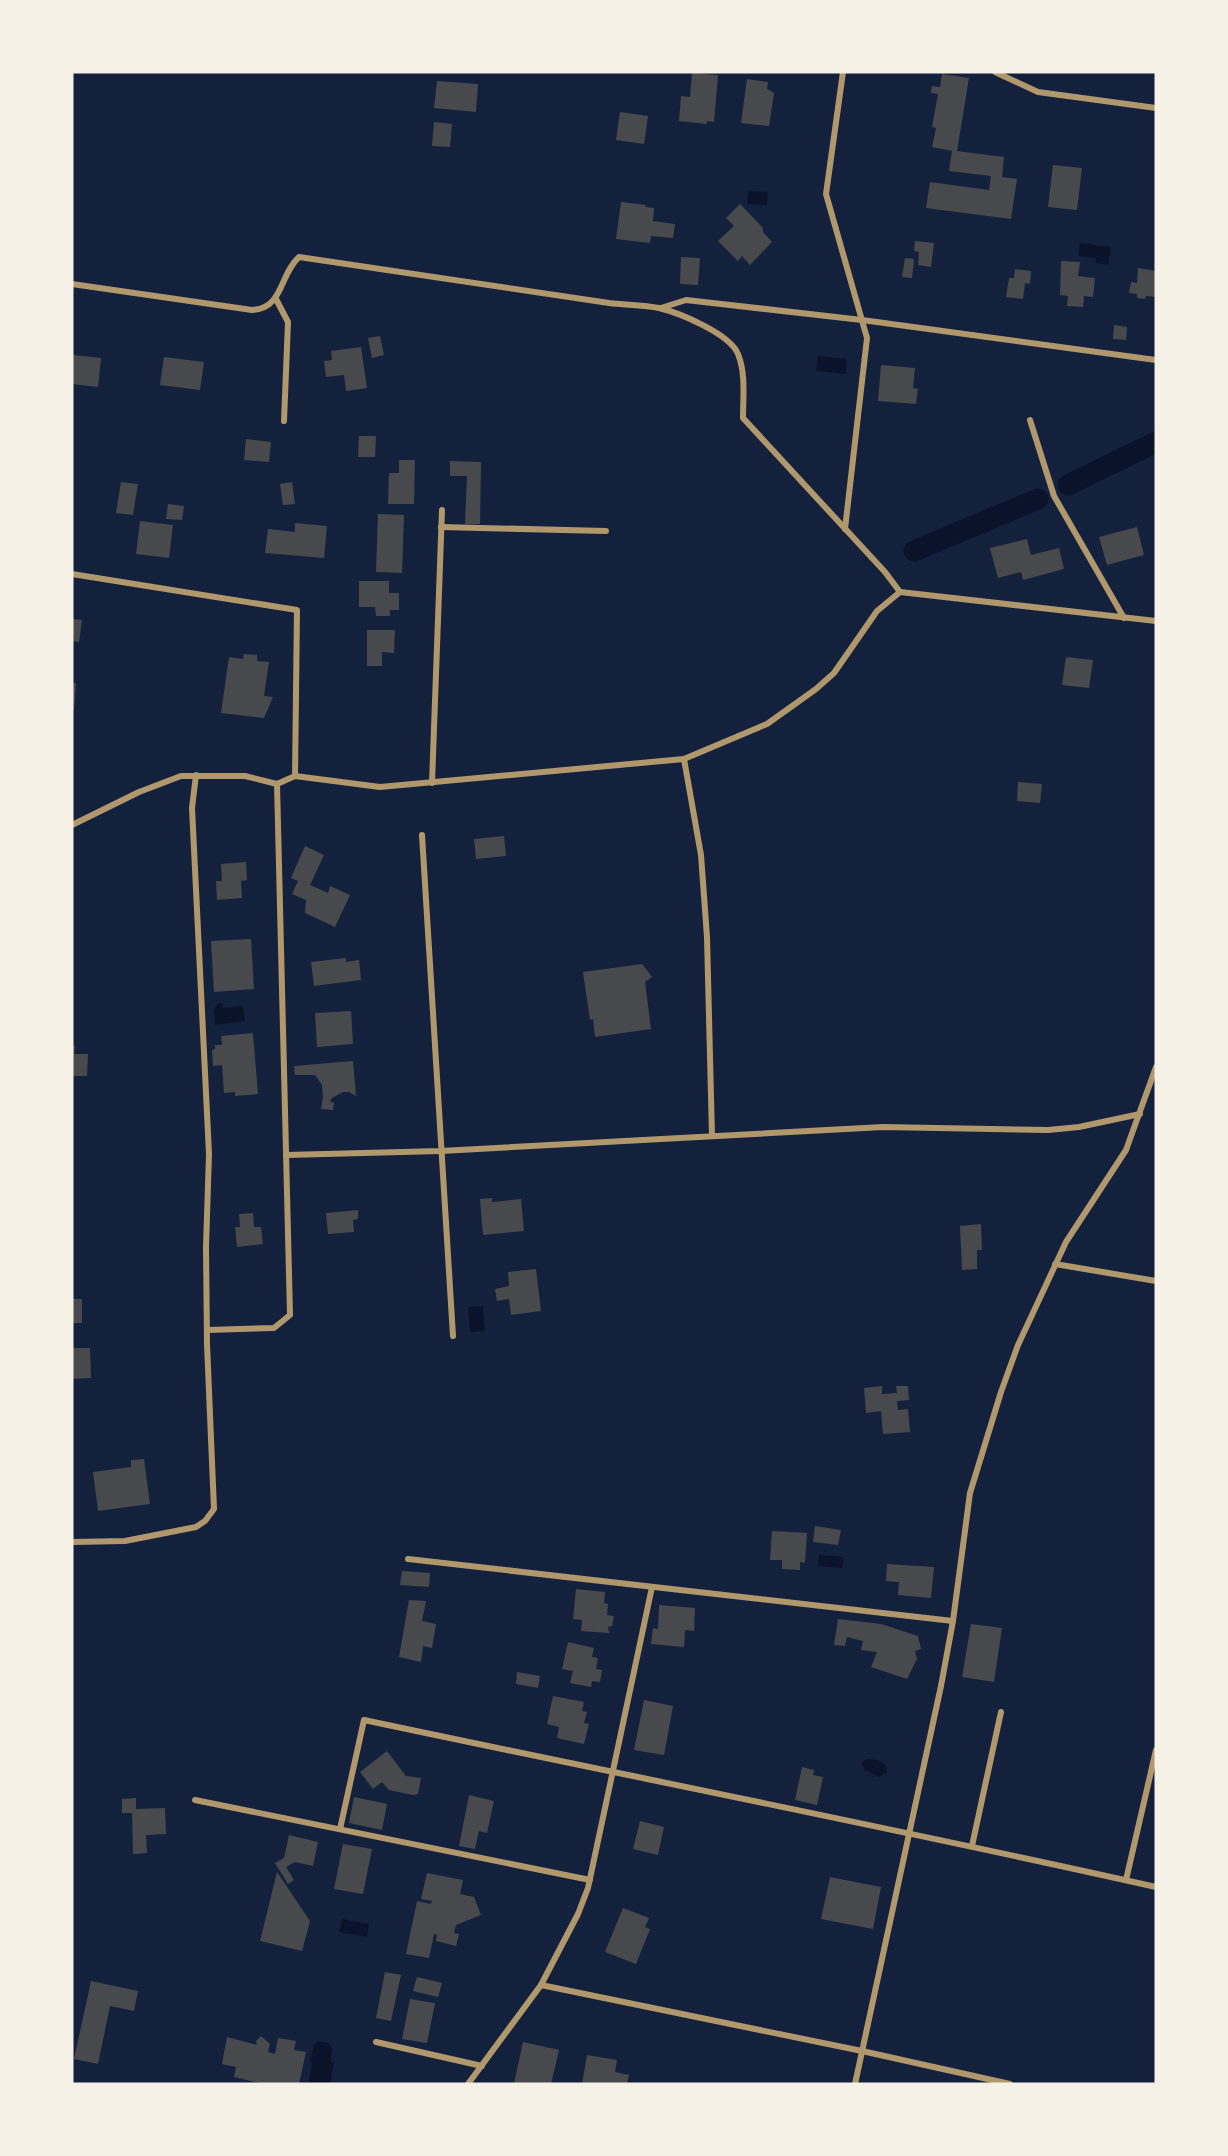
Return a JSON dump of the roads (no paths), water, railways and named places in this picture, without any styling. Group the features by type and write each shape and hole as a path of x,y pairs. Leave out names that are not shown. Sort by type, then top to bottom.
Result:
{"street":[{"path":"843,72 826,194 867,338 845,529"},
{"path":"995,72 1038,92 1156,108"},
{"path":"72,284 252,310 263,309 276,299 286,273 299,257 660,309 714,331 734,348 738,353 744,380 743,418 885,572 900,592"},
{"path":"276,299 288,322 284,421"},
{"path":"660,309 686,300 862,320 1156,360"},
{"path":"1030,420 1054,496 1124,618"},
{"path":"432,783 442,510"},
{"path":"441,527 606,531"},
{"path":"72,574 297,610 295,776"},
{"path":"72,825 139,792 181,776 245,776 277,784 295,776 380,787 684,759 766,724 816,689 834,673 877,611 900,592 1156,621"},
{"path":"684,759 701,855 711,1038 712,1136"},
{"path":"72,1542 125,1541 196,1527 205,1521 214,1509 207,1330 206,1247 209,1154 192,808 196,775"},
{"path":"207,1330 274,1328 290,1315 277,784"},
{"path":"422,835 453,1336"},
{"path":"855,2084 910,1833 953,1621 970,1493 979,1462 1018,1345 1066,1242 1126,1150 1156,1067"},
{"path":"286,1155 441,1151 883,1127 1048,1130 1079,1127 1140,1114"},
{"path":"1055,1264 1156,1281"},
{"path":"408,1559 953,1621"},
{"path":"468,2084 541,1985 578,1914 590,1880 652,1587"},
{"path":"972,1846 1001,1712"},
{"path":"340,1829 364,1720 972,1846 1156,1887"},
{"path":"1126,1880 1156,1750"},
{"path":"195,1800 590,1880"},
{"path":"541,1985 1010,2084"},
{"path":"376,2042 482,2066"}],"water":[{"path":"748,191 768,192 767,205 747,204"},
{"path":"1080,243 1111,247 1108,265 1096,263 1096,258 1078,256"},
{"path":"818,356 847,359 846,374 816,371"},
{"path":"223,1003 223,1008 243,1006 245,1021 215,1025 214,1010 217,1004"},
{"path":"483,1306 485,1331 470,1332 468,1307"},
{"path":"819,1555 844,1557 842,1568 818,1566"},
{"path":"867,1759 883,1763 887,1772 879,1777 865,1770 861,1763"},
{"path":"342,1919 369,1924 367,1937 339,1932"},
{"path":"318,2041 328,2043 332,2048 331,2062 334,2063 330,2084 308,2084 312,2064 310,2059 314,2045"}],"waterway":[{"path":"1068,485 1156,442"},
{"path":"914,551 1038,499"}]}
